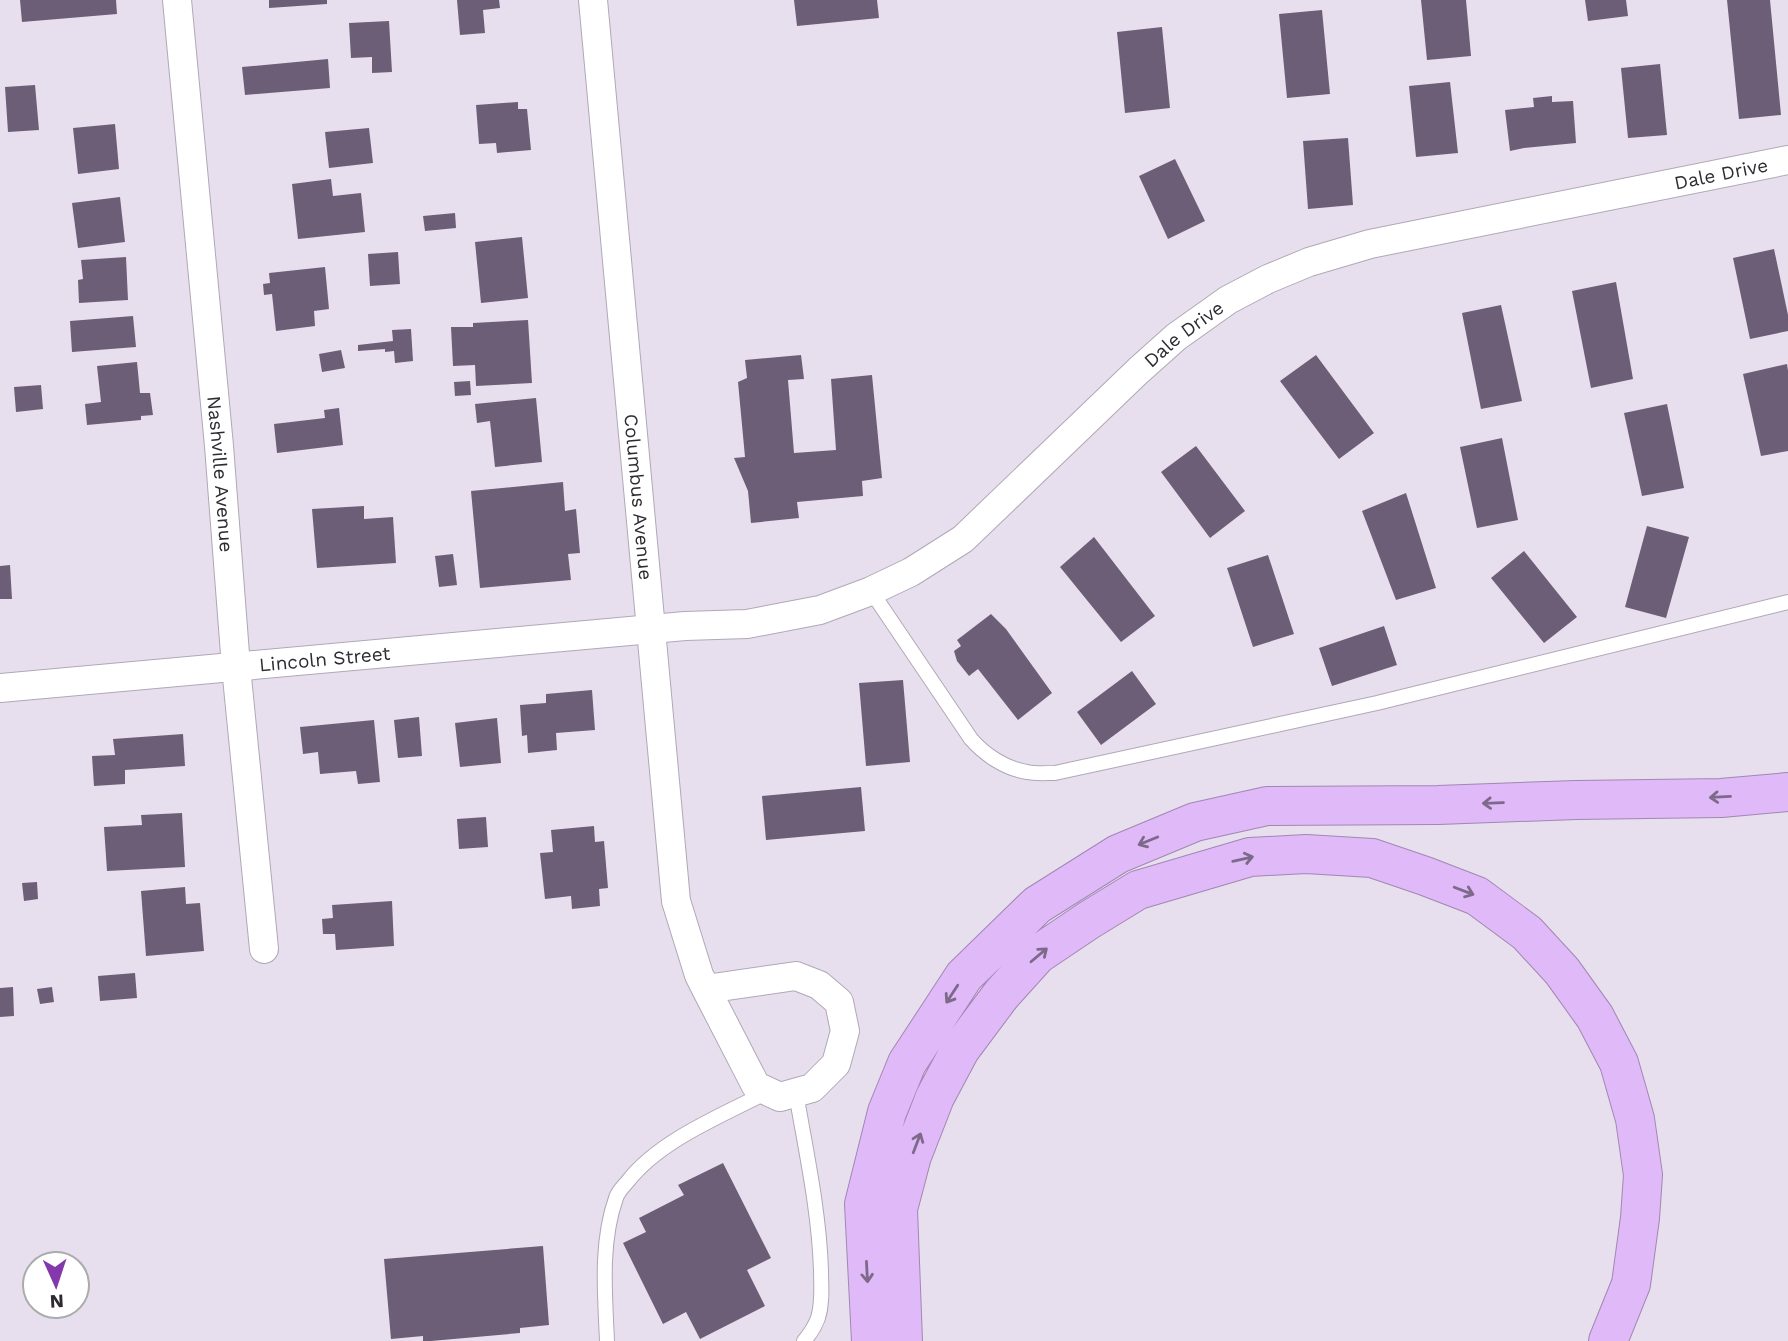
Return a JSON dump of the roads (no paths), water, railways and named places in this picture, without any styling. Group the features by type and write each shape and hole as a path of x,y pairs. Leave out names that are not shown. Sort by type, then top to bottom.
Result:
{"highway":[{"path":"871,1341 887,1112 907,1063 964,976 1037,905 1118,854 1195,822 1267,806 1721,798 1788,792"},
{"path":"903,1341 881,1207 912,1156 935,1097 953,1062 1001,995 1037,955 1138,890 1250,857 1306,854 1372,858 1477,896 1527,933 1562,971 1595,1017 1619,1063 1635,1119 1643,1175 1631,1284 1608,1341"}],"street":[{"name":"Nashville Avenue","path":"177,0 219,446 236,667 264,949"},
{"name":"Columbus Avenue","path":"593,0 676,901 699,975 756,1086 768,1091"},
{"name":"Dale Drive","path":"650,629 747,624 820,610 871,591 911,572 963,539 1176,337 1228,300 1309,261 1370,244 1788,160"},
{"name":"Lincoln Street","path":"0,688 650,629"},
{"path":"706,989 796,976 819,985 839,1002 845,1031 836,1064 812,1088 780,1097 768,1091"}],"lane":[{"path":"871,591 978,747 1001,763 1027,772 1055,773 1377,703 1788,602"},
{"path":"607,1341 607,1235 617,1195 640,1166 681,1137 768,1091"},
{"path":"796,1093 816,1201 820,1258 821,1297 818,1319 804,1341"}]}
